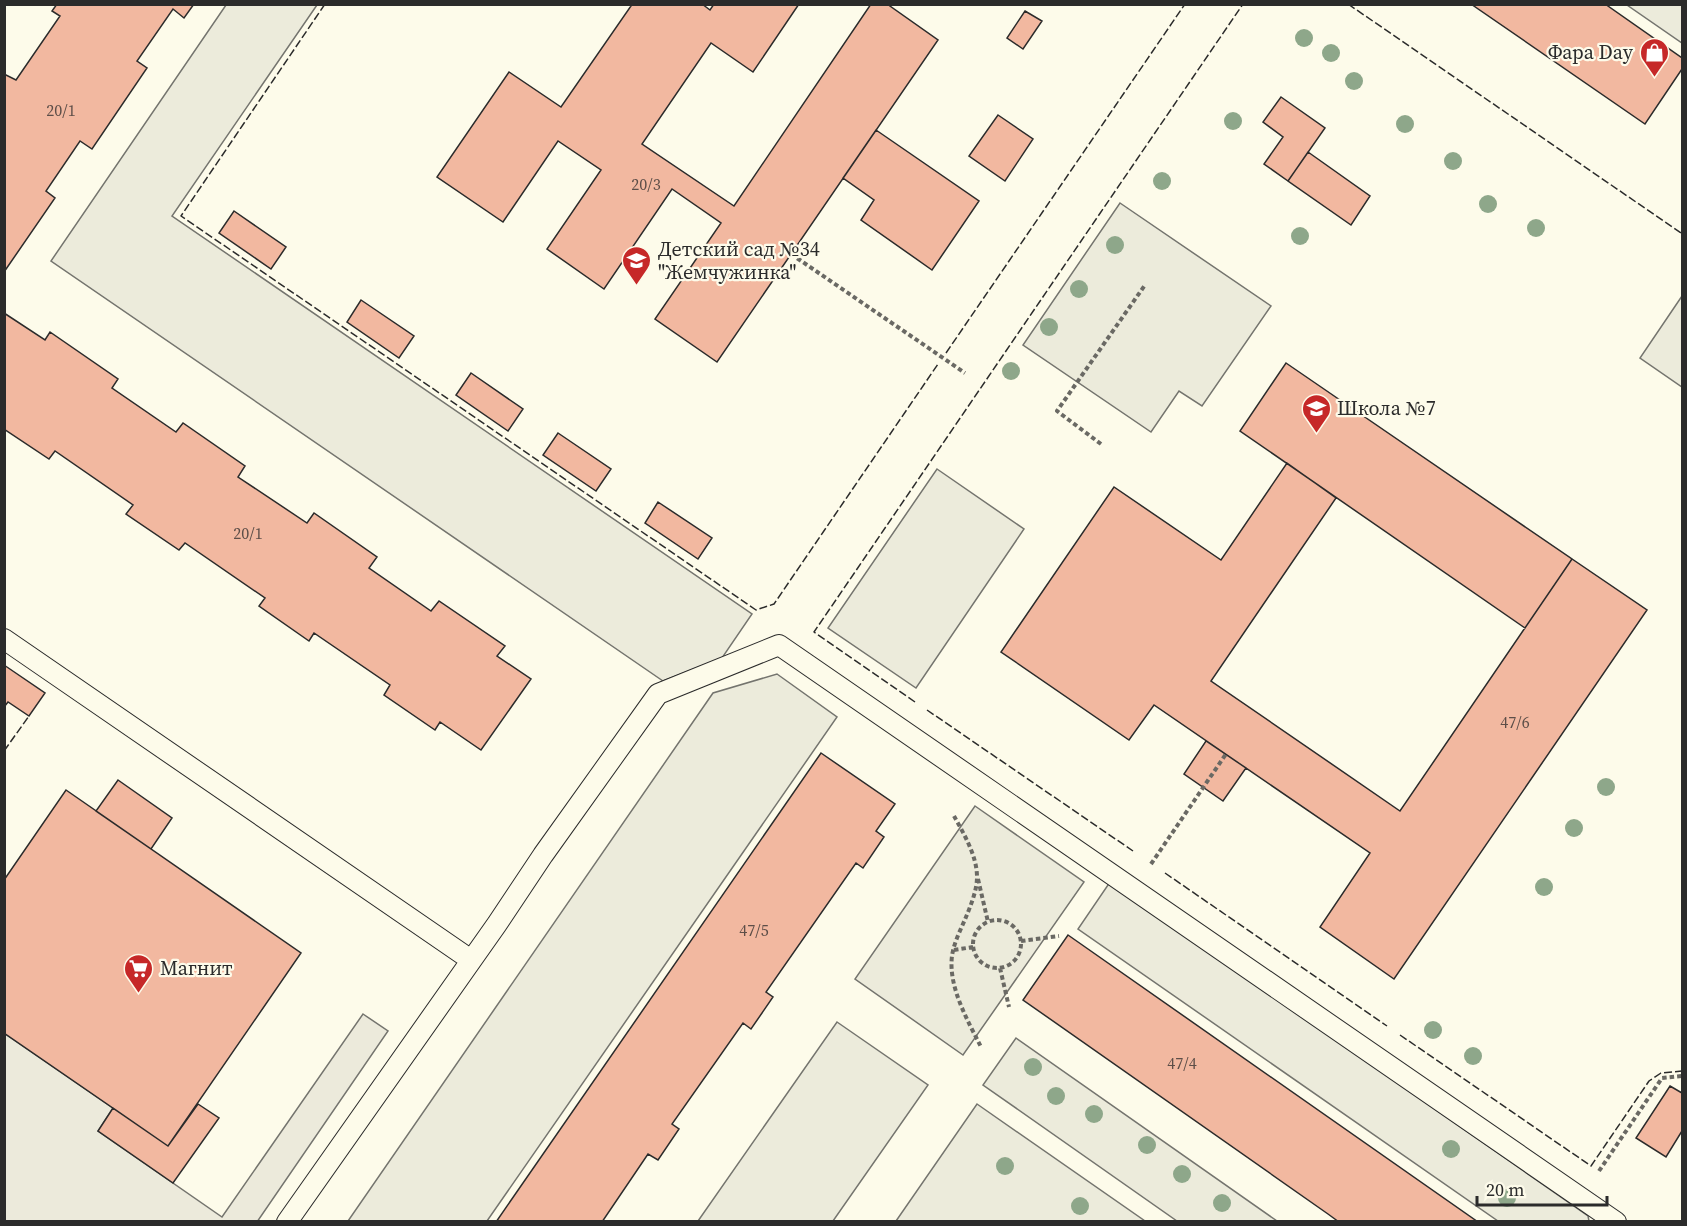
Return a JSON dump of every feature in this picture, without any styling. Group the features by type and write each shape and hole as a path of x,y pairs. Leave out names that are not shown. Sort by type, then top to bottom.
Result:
{"lane":[{"path":"4,639 471,960"},
{"path":"287,1221 658,694 778,645 1616,1221"}],"path":[{"path":"791,254 965,373"},
{"path":"1101,444 1057,411 1145,285"},
{"path":"1147,869 1226,754"},
{"path":"954,816 975,861 988,922"},
{"path":"977,875 971,904 954,950 952,966 955,987 981,1047"},
{"path":"995,920 1009,924 1015,928 1021,941 1013,962 1000,968 985,966 975,955 973,947 976,932 988,922 995,920"},
{"path":"1021,941 1059,936"},
{"path":"954,950 973,947"},
{"path":"1000,968 1009,1007"},
{"path":"1598,1172 1662,1078 1683,1076"}],"shaded area":[{"path":"226,5 317,5 172,216 752,614 722,658 663,681 51,261"},
{"path":"1627,5 1682,5 1682,43"},
{"path":"1120,203 1271,306 1202,406 1179,391 1151,432 1023,345"},
{"path":"1682,296 1682,387 1640,358"},
{"path":"937,469 1024,529 916,688 828,628"},
{"path":"777,674 837,717 487,1221 348,1221 713,693"},
{"path":"975,806 1084,882 963,1055 855,979"},
{"path":"1110,882 1588,1216 1589,1221 1498,1221 1078,929"},
{"path":"363,1014 388,1031 257,1222 5,1221 4,1033 113,1108 98,1131 222,1217"},
{"path":"837,1022 928,1085 833,1221 698,1221"},
{"path":"1016,1038 1277,1221 1177,1221 983,1085"},
{"path":"977,1104 1145,1221 896,1221"}],"building":[{"path":"57,4 194,4 184,18 173,9 137,61 147,68 92,149 80,141 46,191 55,198 4,272 4,74 16,80 60,16 52,11"},
{"path":"628,4 702,4 710,10 714,4 799,4 753,72 711,43 642,144 734,206 871,4 887,4 938,40 717,362 655,319 721,223 672,189 604,289 547,249 601,170 558,141 503,222 437,177 509,72 561,107 631,6"},
{"path":"1471,4 1605,4 1682,58 1682,69 1645,124"},
{"path":"1025,11 1042,21 1023,49 1007,38"},
{"path":"1281,97 1325,128 1288,181 1264,164 1283,137 1263,122"},
{"path":"998,115 1033,139 1005,181 969,156"},
{"path":"876,130 979,201 932,270 861,220 874,200 843,178"},
{"path":"1308,152 1370,196 1351,225 1288,181"},
{"path":"234,211 286,247 271,269 219,233"},
{"path":"361,300 414,336 399,358 347,322"},
{"path":"4,313 45,340 50,332 118,379 112,388 176,432 183,423 245,466 238,477 307,523 314,513 377,557 369,568 431,611 439,601 505,646 497,656 531,679 481,750 440,722 435,730 384,695 390,685 314,633 309,641 259,606 265,598 185,543 179,550 126,514 133,505 55,451 49,459 4,429"},
{"path":"1286,363 1572,559 1525,628 1240,431"},
{"path":"471,373 523,409 508,431 456,395"},
{"path":"558,433 611,469 596,491 543,455"},
{"path":"1287,463 1336,498 1211,681 1400,811 1572,559 1647,610 1394,979 1320,927 1370,853 1154,705 1129,740 1001,652 1114,487 1221,560"},
{"path":"658,502 712,538 698,559 645,523"},
{"path":"4,665 45,693 29,716 8,702 4,707"},
{"path":"1206,741 1246,768 1223,801 1184,774"},
{"path":"821,753 895,804 876,831 884,837 863,868 856,863 766,992 773,997 751,1029 743,1023 672,1124 679,1129 658,1160 648,1154 602,1222 496,1222"},
{"path":"118,780 172,818 151,849 96,811"},
{"name":"Магнит","path":"66,790 301,953 168,1146 4,1033 4,880"},
{"path":"1068,935 1478,1222 1339,1222 1023,1000"},
{"path":"1670,1086 1682,1093 1682,1131 1666,1157 1636,1138"},
{"path":"198,1104 219,1118 173,1183 98,1131 113,1108 168,1146"}],"fence":[{"path":"325,4 181,216 756,610 774,604 938,364"},
{"path":"946,353 1185,4"},
{"path":"915,702 814,632 1243,4"},
{"path":"1348,4 1682,232"},
{"path":"927,710 1133,851"},
{"path":"4,751 29,716"},
{"path":"1165,873 1387,1026"},
{"path":"1400,1035 1591,1166 1649,1081 1661,1073 1682,1071"}],"place":[{"name":"Фара Day","path":"1654,78"},
{"name":"Детский сад №34 \"Жемчужинка\"","path":"637,286"},
{"name":"Школа №7","path":"1316,434"},
{"name":"Магнит","path":"139,994"}]}
